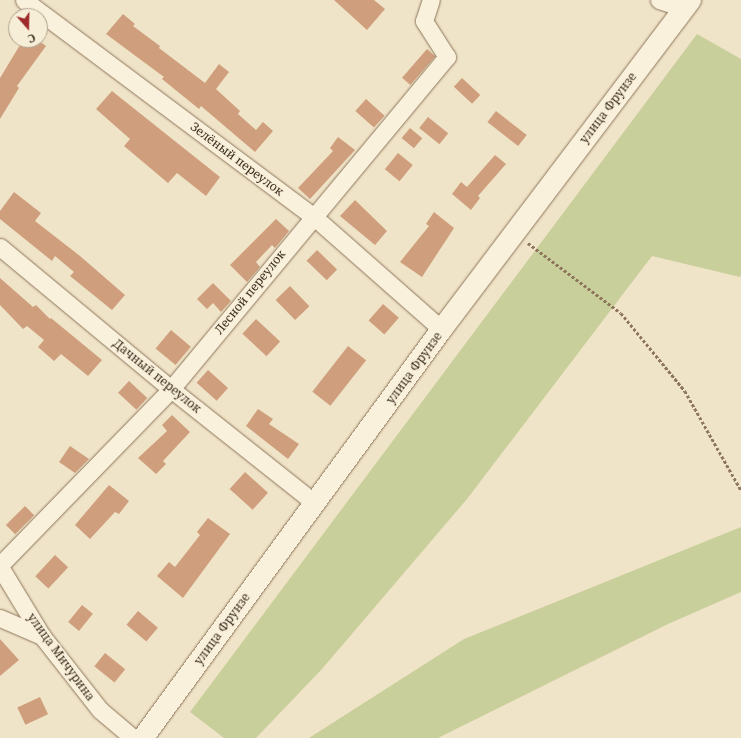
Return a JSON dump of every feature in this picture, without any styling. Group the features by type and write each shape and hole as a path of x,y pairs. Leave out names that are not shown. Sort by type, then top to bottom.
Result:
{"street":[{"name":"Зелёный переулок","path":"24,0 313,216 441,329"},
{"name":"Лесной переулок","path":"0,566 171,389 313,216 447,57 424,21 430,0"},
{"path":"659,0 687,4"},
{"name":"улица Фрунзе","path":"142,738 441,329 687,4"},
{"name":"Дачный переулок","path":"0,247 171,389 315,503"},
{"name":"улица Мичурина","path":"0,566 42,636 100,710 133,738"},
{"path":"0,618 42,636"}],"path":[{"path":"514,233 622,313 686,391 741,490"}],"green space":[{"path":"697,34 741,59 740,277 652,256 467,499 322,669 256,738 224,738 190,712"},
{"path":"741,527 741,592 668,624 438,738 309,738 464,639"}],"building":[{"path":"334,0 374,0 385,9 367,30"},
{"path":"123,14 135,24 133,26 160,46 159,48 205,83 219,64 229,72 216,89 240,111 238,114 256,130 263,122 273,131 255,152 201,106 199,109 162,79 164,77 106,34"},
{"path":"18,48 45,48 17,86 19,88 0,119 0,78"},
{"path":"427,49 435,56 410,85 402,78"},
{"path":"462,78 480,95 472,104 454,87"},
{"path":"112,91 220,177 206,196 177,173 168,183 124,146 130,139 96,109"},
{"path":"366,99 385,116 374,128 355,111"},
{"path":"496,111 527,135 518,146 487,122"},
{"path":"428,117 448,133 439,144 419,128"},
{"path":"410,128 422,138 414,148 402,138"},
{"path":"338,137 355,150 310,199 298,188 333,151 330,148"},
{"path":"398,153 413,165 400,181 385,169"},
{"path":"495,155 506,164 478,196 480,198 471,210 452,194 461,182 467,187"},
{"path":"14,192 41,213 35,221 80,256 125,295 112,310 70,276 74,272 55,256 52,261 0,219 0,211"},
{"path":"355,200 387,231 375,245 340,216"},
{"path":"434,212 454,228 422,277 400,262 429,226 426,224"},
{"path":"276,219 289,231 275,248 272,245 256,262 260,267 247,282 230,265"},
{"path":"317,250 337,269 327,280 307,261"},
{"path":"0,278 33,307 36,305 50,319 51,318 102,360 88,376 61,354 54,361 38,347 44,340 27,326 23,329 0,305"},
{"path":"213,283 231,301 221,312 213,303 207,309 197,299"},
{"path":"290,286 309,306 295,320 276,300"},
{"path":"383,304 399,318 384,334 369,321"},
{"path":"256,319 280,342 266,356 242,334"},
{"path":"171,330 191,347 175,365 156,348"},
{"path":"348,346 366,360 330,406 312,392"},
{"path":"208,370 228,388 217,401 197,383"},
{"path":"129,381 147,398 136,410 118,393"},
{"path":"258,409 273,419 269,424 299,444 288,459 246,426"},
{"path":"172,415 190,432 163,461 166,464 156,474 138,458 167,431 162,425"},
{"path":"70,446 89,459 75,473 59,462"},
{"path":"245,472 268,493 253,510 230,489"},
{"path":"109,485 129,501 119,514 115,512 90,539 75,525"},
{"path":"25,506 34,515 15,534 6,525"},
{"path":"208,518 230,534 183,598 157,576 169,562 175,567 200,535 197,532"},
{"path":"55,555 68,567 48,588 35,576"},
{"path":"82,605 93,614 79,631 68,622"},
{"path":"138,611 158,628 146,642 126,625"},
{"path":"0,639 19,660 0,676"},
{"path":"105,653 125,669 115,683 94,666"},
{"path":"40,697 48,714 25,725 17,708"}]}
